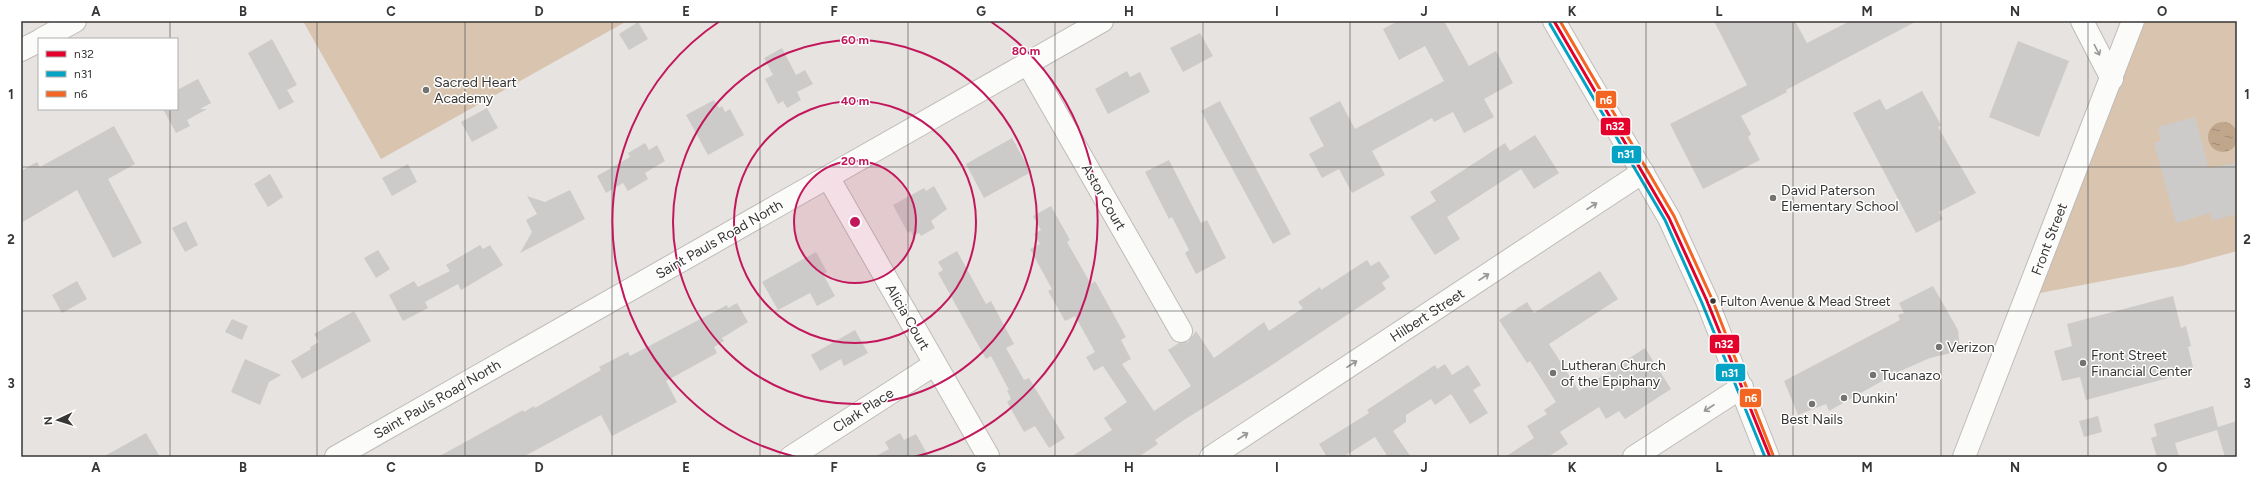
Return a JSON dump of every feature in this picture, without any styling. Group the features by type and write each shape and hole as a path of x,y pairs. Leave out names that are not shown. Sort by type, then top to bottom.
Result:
{"street":[{"path":"44,38 75,21"},
{"name":"Saint Pauls Road North","path":"336,457 1102,21"},
{"path":"1554,21 1643,172 1686,255 1742,387 1768,456"},
{"path":"2082,21 2112,79"},
{"name":"Front Street","path":"1964,457 2112,79 2133,21"},
{"path":"21,50 38,41"},
{"name":"Astor Court","path":"1028,64 1181,331"},
{"name":"Hilbert Street","path":"1210,457 1643,172"},
{"name":"Alicia Court","path":"828,177 988,456"},
{"name":"Clark Place","path":"791,457 935,364"},
{"path":"1634,457 1742,387"}],"shaded area":[{"name":"Sacred Heart Academy","path":"303,21 627,21 381,159"},
{"path":"2138,21 2237,21 2237,251 2182,266 2029,295"}],"water":[{"path":"2223,122 2229,123 2237,131 2237,143 2229,151 2223,152 2217,151 2209,143 2208,137 2209,131 2217,123"}],"building":[{"path":"1398,21 1444,21 1469,66 1496,51 1513,83 1484,99 1494,117 1464,133 1453,112 1434,122 1432,118 1372,151 1385,175 1352,193 1339,169 1322,178 1309,154 1324,146 1309,118 1340,101 1355,129 1444,81 1425,46 1399,60 1383,29"},
{"path":"1714,21 1795,21 1807,43 1850,21 1917,21 1786,90 1787,92 1741,116 1751,134 1748,137 1760,160 1703,189 1670,124 1747,85"},
{"path":"638,22 648,39 629,50 619,34"},
{"path":"1200,33 1213,56 1183,72 1170,48"},
{"path":"272,39 297,85 287,90 294,102 279,110 248,53"},
{"path":"2018,41 2069,61 2039,137 1989,117"},
{"path":"782,48 796,75 805,70 813,84 797,92 801,100 787,108 783,101 778,104 765,79 773,75 764,58"},
{"path":"1127,71 1130,77 1140,72 1150,92 1108,114 1095,89"},
{"path":"198,79 211,103 200,109 207,109 187,120 190,126 176,133 164,110 178,110 178,89"},
{"path":"1922,91 1941,125 1938,127 1976,193 1939,212 1943,219 1916,233 1853,113 1880,99 1886,110"},
{"path":"714,100 719,108 722,106 725,112 730,109 744,135 708,155 686,115"},
{"path":"1220,101 1291,234 1273,244 1201,111"},
{"path":"487,108 498,128 472,142 461,122"},
{"path":"2195,117 2209,169 2237,162 2237,214 2212,221 2210,213 2176,223 2154,143 2161,141 2158,127"},
{"path":"114,126 135,164 108,179 142,243 113,258 77,190 21,223 21,171 37,162 40,167"},
{"path":"1535,135 1559,173 1534,189 1521,169 1447,217 1460,239 1435,255 1410,217 1436,201 1430,192 1505,143 1510,151"},
{"path":"1012,138 1031,172 984,198 966,164"},
{"path":"645,143 649,150 657,145 665,161 645,173 648,179 628,191 623,183 606,193 597,176 630,157 628,153"},
{"path":"1169,160 1201,223 1207,220 1226,258 1196,274 1185,253 1189,250 1172,217 1169,219 1145,172"},
{"path":"408,164 417,182 392,196 382,178"},
{"path":"270,174 283,197 268,207 254,184"},
{"path":"934,186 947,209 931,221 935,228 921,236 919,233 913,236 911,231 908,233 893,205 924,188 926,191"},
{"path":"570,190 585,219 520,253 532,232 526,220 537,214 527,196 545,202"},
{"path":"1051,206 1070,240 1067,242 1091,284 1095,281 1126,337 1121,340 1131,359 1122,364 1154,411 1191,386 1168,350 1179,343 1188,342 1196,331 1214,358 1264,322 1269,331 1303,308 1298,302 1320,287 1321,290 1367,260 1371,266 1379,261 1390,277 1382,283 1386,289 1269,367 1184,420 1155,440 1158,444 1138,457 1071,457 1112,430 1104,418 1127,402 1103,366 1094,371 1086,357 1095,352 1075,316 1065,321 1048,291 1052,289 1030,249 1040,244 1034,234 1041,230 1033,216"},
{"path":"186,221 198,245 185,252 172,228"},
{"path":"480,245 483,249 490,245 503,265 461,290 458,284 425,302 428,308 403,321 389,295 414,281 418,287 450,271 446,265"},
{"path":"378,250 390,269 376,278 364,258"},
{"path":"957,251 986,304 991,301 1014,344 1006,348 1024,380 1029,378 1065,438 1049,448 1035,426 1024,432 1007,402 1011,399 1007,390 1009,390 991,356 986,359 938,273 943,270 938,262"},
{"path":"816,252 827,272 823,274 835,296 817,306 810,293 778,310 762,282"},
{"path":"1600,271 1618,299 1549,344 1579,391 1645,348 1671,389 1625,419 1619,411 1606,419 1599,407 1560,432 1568,444 1548,457 1505,457 1534,438 1527,426 1547,414 1544,410 1556,402 1530,361 1527,363 1499,320 1527,302 1534,313"},
{"path":"77,281 87,299 62,313 52,295"},
{"path":"1933,286 1958,330 1960,351 1930,358 1898,372 1829,411 1826,404 1798,415 1784,381 1900,320 1898,315 1904,313 1899,303"},
{"path":"2173,296 2181,328 2186,326 2191,346 2188,347 2194,371 2086,400 2080,377 2062,381 2054,351 2072,346 2067,324"},
{"path":"737,303 748,322 722,338 724,341 714,347 717,353 666,381 677,402 612,436 601,415 523,457 438,457 523,410 524,412 534,406 535,408 601,370 599,367 628,352 630,356 727,305 728,308"},
{"path":"354,311 371,341 302,379 291,361 311,349 310,347 319,342 314,334"},
{"path":"232,319 248,326 242,340 225,332"},
{"path":"855,330 868,353 844,366 841,359 820,371 811,355"},
{"path":"245,359 281,375 269,382 260,405 231,392"},
{"path":"1445,364 1452,375 1468,365 1481,385 1473,390 1488,413 1470,424 1451,394 1435,405 1431,399 1406,415 1406,422 1393,431 1411,457 1388,457 1375,437 1343,457 1327,457 1319,444 1369,413 1367,410 1435,365 1437,369"},
{"path":"2213,406 2218,427 2237,421 2237,457 2225,457 2217,430 2175,443 2179,457 2157,457 2151,438 2157,436 2154,424"},
{"path":"2098,416 2102,432 2084,437 2079,421"},
{"path":"146,433 160,457 103,457"},
{"path":"900,433 904,440 916,434 929,457 874,457 889,449 885,442"}],"transit line":[{"name":"n32","path":"1554,21 1669,218 1707,301 1770,457"},
{"name":"n6","path":"1560,21 1674,216 1712,299 1773,455"},
{"name":"n31","path":"1550,24 1665,220 1702,303 1765,457"}],"place":[{"name":"Sacred Heart Academy","path":"426,90"},
{"name":"David Paterson Elementary School","path":"1773,198"},
{"name":"Fulton Avenue & Mead Street","path":"1713,301"},
{"name":"Verizon","path":"1939,347"},
{"name":"Front Street Financial Center","path":"2083,363"},
{"name":"Lutheran Church of the Epiphany","path":"1553,373"},
{"name":"Tucanazo","path":"1873,375"},
{"name":"Dunkin'","path":"1844,398"},
{"name":"Best Nails","path":"1812,404"}]}
